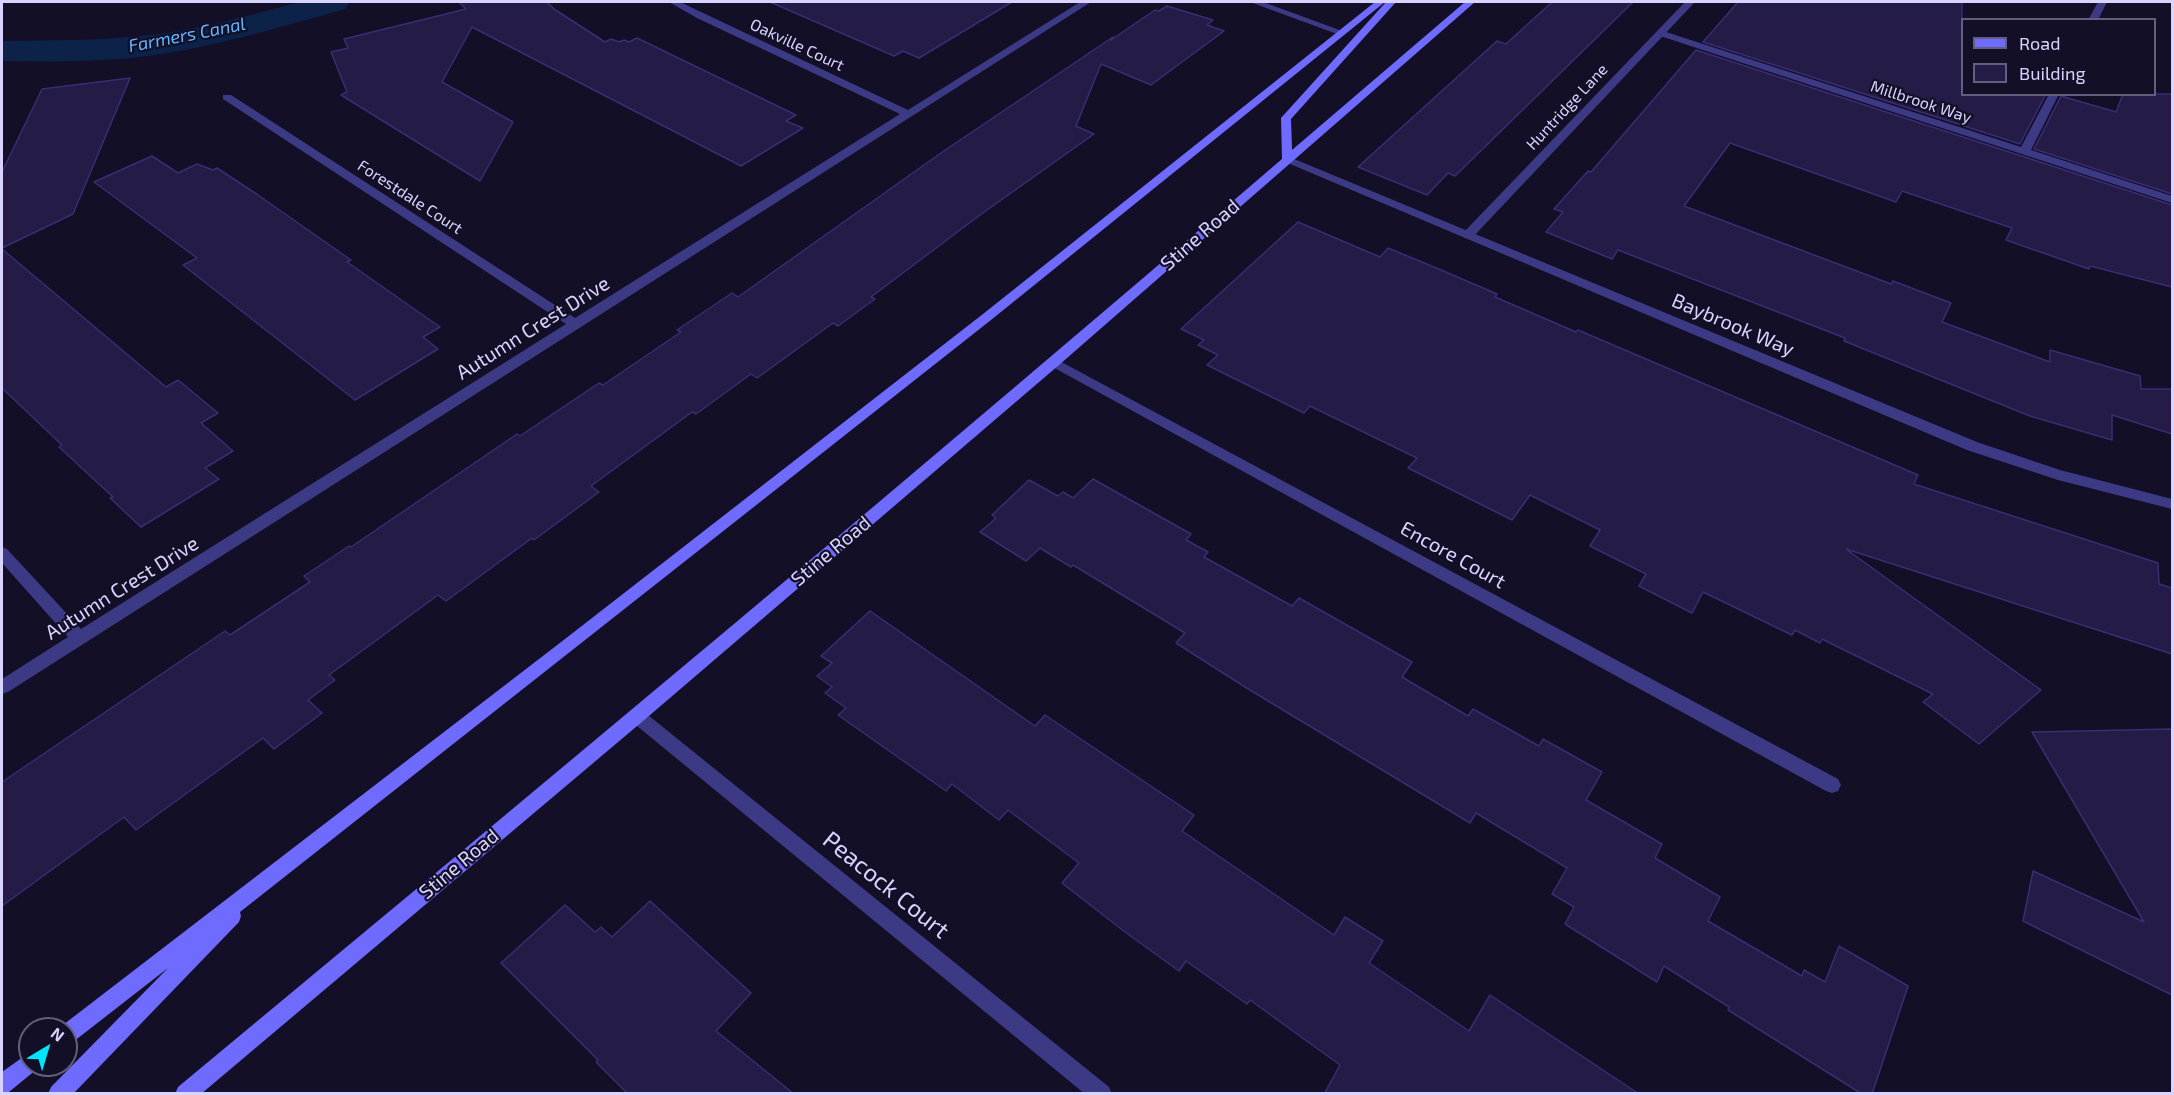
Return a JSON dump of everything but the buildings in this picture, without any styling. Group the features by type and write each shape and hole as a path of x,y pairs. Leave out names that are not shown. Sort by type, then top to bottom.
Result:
{"main road":[{"path":"78,1026 572,644 987,317 1380,2"},
{"path":"1287,159 1286,118 1391,2"},
{"name":"Stine Road","path":"185,1094 638,716 1054,362 1470,2"},
{"path":"58,1094 272,875"},
{"path":"2,1084 18,1071"}],"street":[{"name":"Oakville Court","path":"675,2 908,114"},
{"name":"Autumn Crest Drive","path":"2,687 1086,2"},
{"path":"1255,2 1340,32"},
{"name":"Huntridge Lane","path":"1468,235 1690,2"},
{"path":"2094,18 2102,2"},
{"name":"Millbrook Way","path":"1660,33 2172,200"},
{"path":"2024,153 2053,96"},
{"name":"Forestdale Court","path":"227,97 575,324"},
{"name":"Baybrook Way","path":"1287,159 1972,446 2058,475 2172,504"},
{"name":"Encore Court","path":"1054,362 1832,785"},
{"path":"2,553 79,638"},
{"name":"Peacock Court","path":"638,716 1102,1094"}],"waterway":[{"name":"Farmers Canal","path":"2,51 141,47 226,31 334,2"}]}
